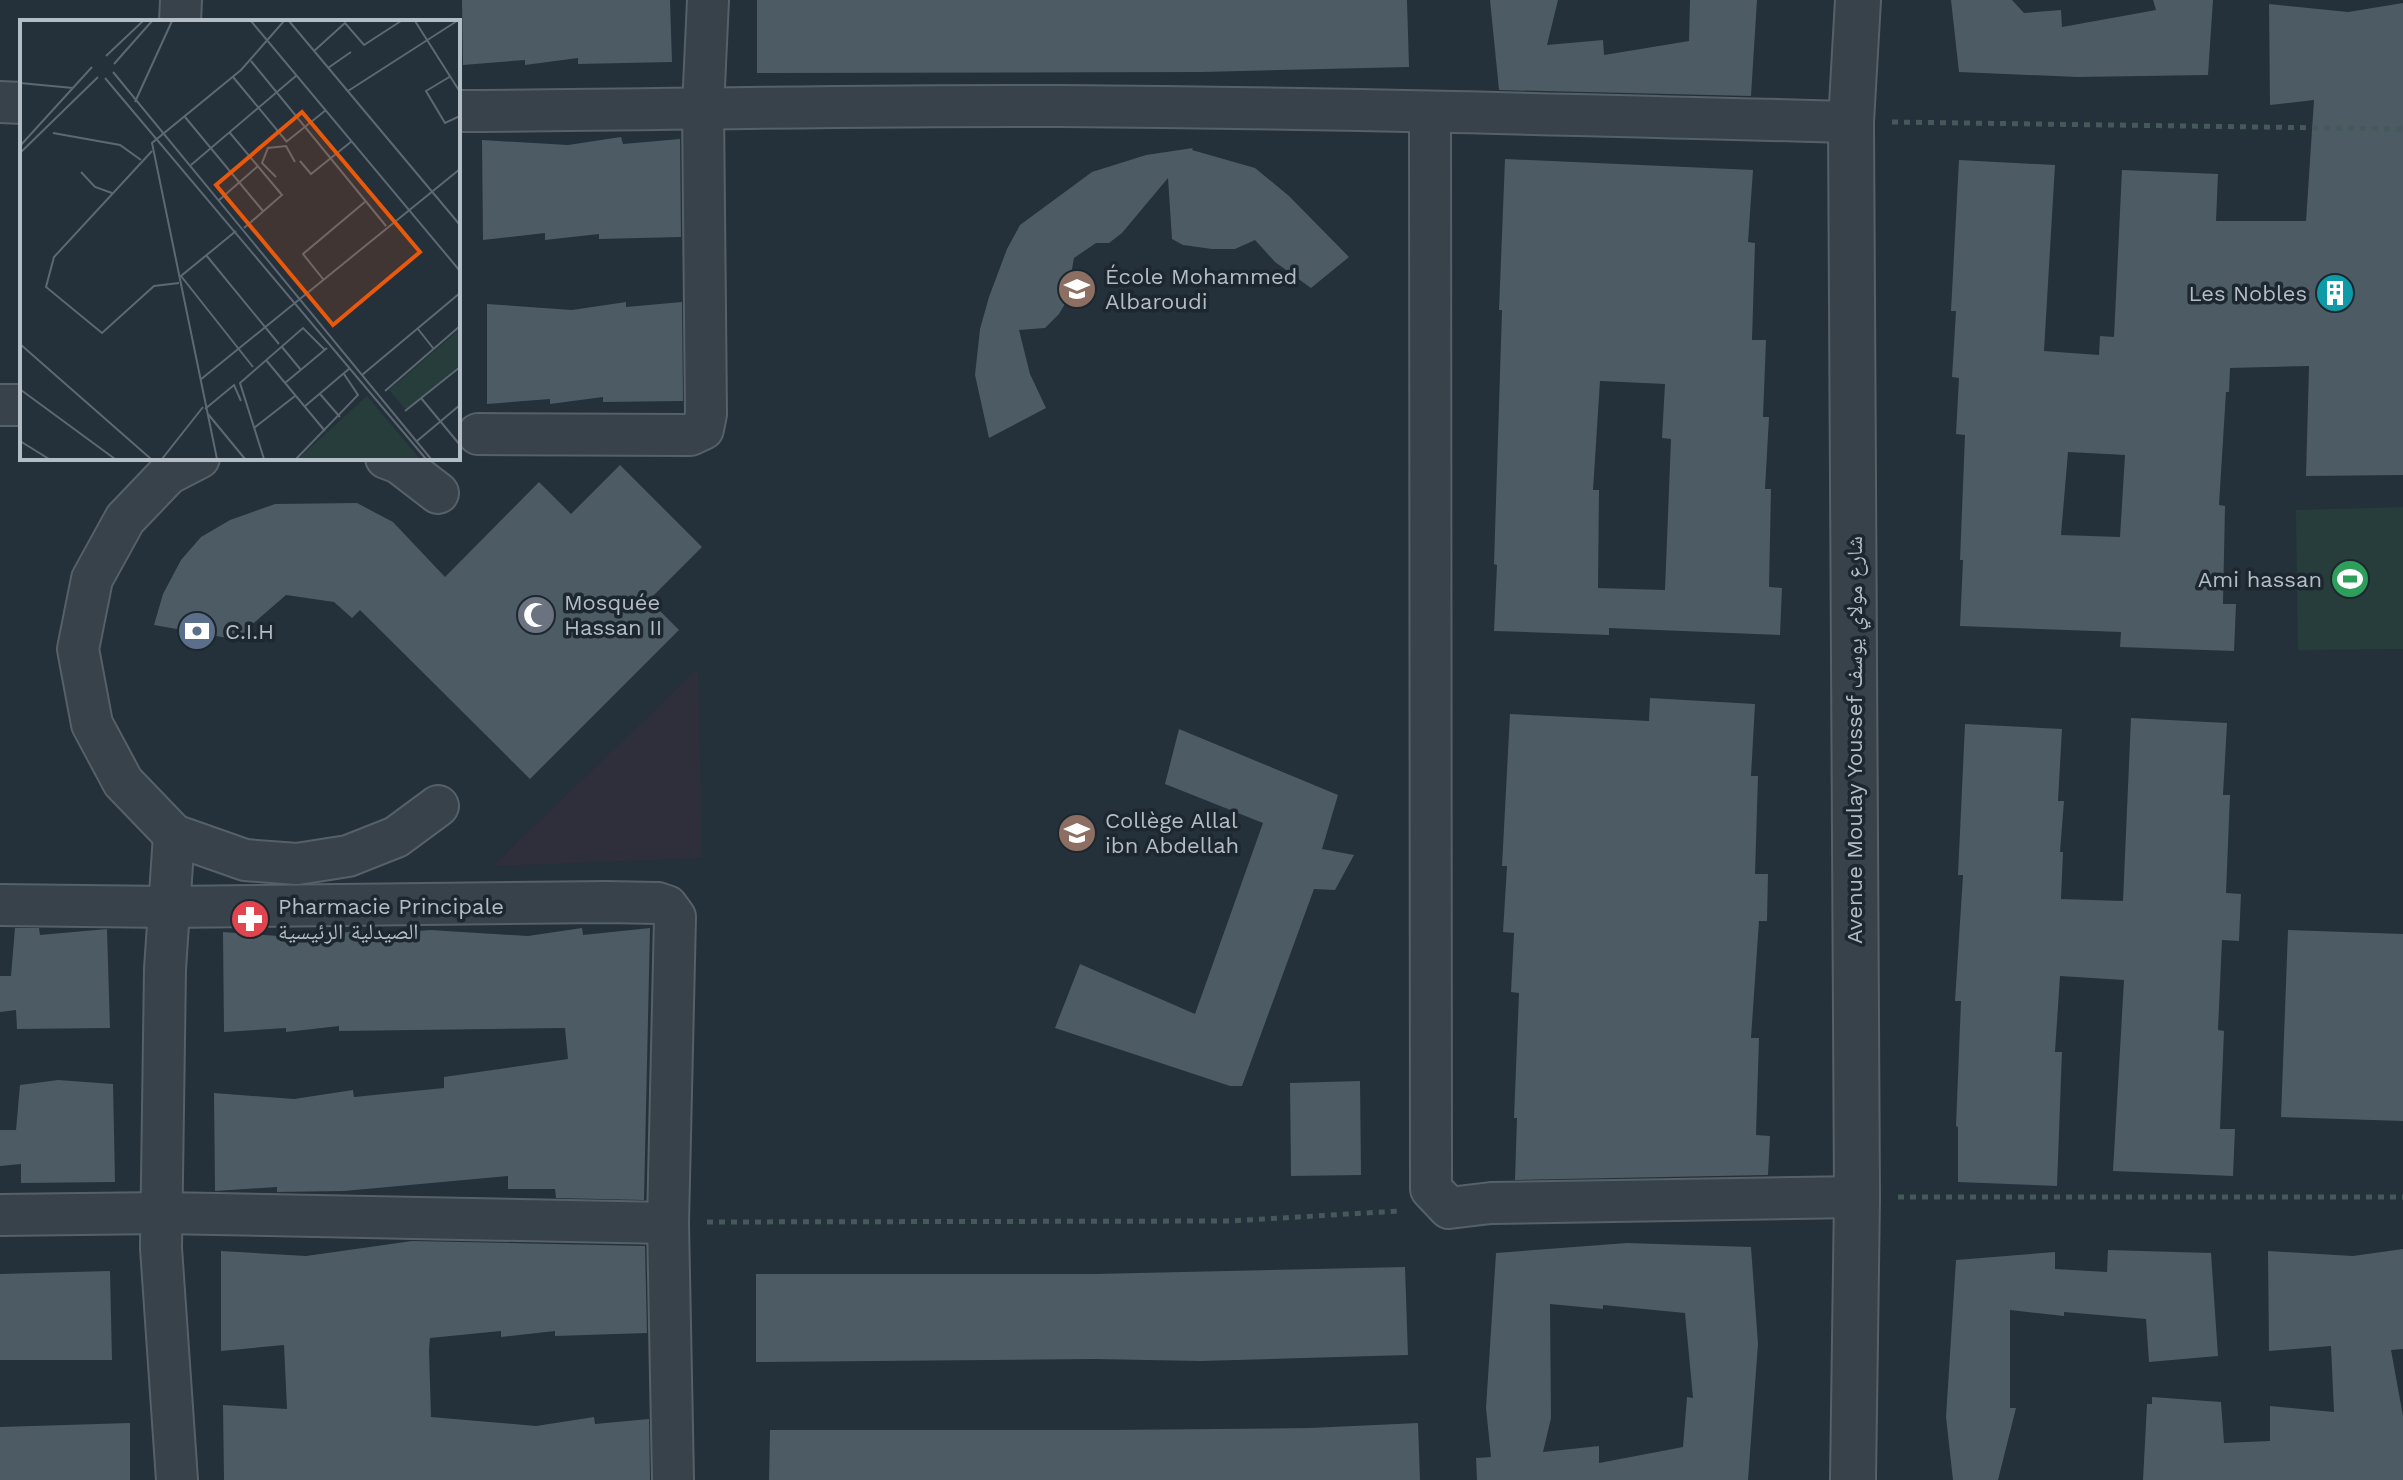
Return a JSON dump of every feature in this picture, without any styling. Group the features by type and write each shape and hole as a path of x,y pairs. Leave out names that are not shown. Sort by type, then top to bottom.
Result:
{"street":[{"path":"180,20 181,0"},
{"path":"478,434 690,435 703,429 706,414 703,108 708,0"},
{"name":"Avenue Moulay Youssef شارع مولاي يوسف","path":"1853,1480 1857,1197 1851,122 1858,0"},
{"path":"0,102 20,103"},
{"path":"460,111 1060,106 1469,111 1851,122"},
{"path":"1430,112 1431,1189 1449,1208 1491,1203 1857,1197"},
{"path":"391,460 438,493"},
{"path":"178,463 125,519 92,579 78,649 92,724 123,782 174,835 245,860 297,864 348,856 372,847 396,837 438,806"},
{"path":"174,835 165,969 161,1248 177,1480"},
{"path":"0,905 169,907 606,902 658,903 667,906 675,917 668,1223 673,1480"},
{"path":"0,1215 162,1213 668,1223"}],"path":[{"path":"1851,122 2403,129"},
{"path":"1857,1197 2403,1197"},
{"path":"668,1223 1230,1221 1449,1208"}],"shaded area":[{"path":"698,668 702,858 493,866"}],"green space":[{"name":"Ami hassan","path":"2403,507 2403,649 2298,650 2296,510"}],"building":[{"path":"462,0 670,0 672,62 578,64 578,58 525,65 525,60 463,65"},
{"path":"757,0 1407,0 1409,67 1202,72 757,73"},
{"path":"1490,0 1558,0 1547,45 1603,40 1604,55 1689,41 1690,0 1757,0 1751,96 1499,90"},
{"path":"1951,0 2012,0 2024,13 2061,10 2062,27 2156,10 2153,0 2213,0 2208,75 2077,77 1959,72"},
{"path":"2403,3 2403,475 2306,476 2309,366 2230,368 2219,505 2225,506 2223,604 2236,604 2234,651 2120,647 2121,632 1960,626 1965,435 1956,434 1959,378 1952,377 1956,311 1951,311 1959,160 2055,165 2044,351 2099,355 2100,336 2114,337 2122,170 2218,174 2216,221 2306,221 2314,100 2270,105 2269,4 2348,12","holes":["2068,452 2125,455 2120,537 2061,535"]},
{"path":"621,137 623,144 680,139 681,237 599,239 599,234 545,240 545,233 483,240 482,140 568,145"},
{"path":"1193,148 1255,168 1289,196 1349,257 1311,288 1275,262 1255,240 1235,249 1183,245 1172,239 1168,178 1122,233 1109,243 1096,243 1074,258 1066,302 1059,314 1045,328 1019,330 1030,374 1046,408 989,438 975,375 980,329 1007,249 1020,225 1092,172 1146,155"},
{"path":"1505,159 1753,170 1748,242 1755,243 1752,340 1766,340 1763,417 1769,417 1765,489 1771,489 1769,587 1782,588 1780,635 1609,628 1609,635 1494,631 1502,310 1499,310","holes":["1600,381 1665,384 1662,438 1671,439 1665,590 1598,588 1599,490 1593,490"]},
{"path":"626,302 626,307 682,302 683,401 603,402 603,397 550,404 550,399 487,404 487,304 572,310"},
{"name":"Mosquée Hassan II","path":"620,465 702,547 649,600 679,630 530,779 360,610 352,618 334,602 286,595 248,628 239,640 154,625 163,594 181,560 201,537 230,520 275,504 357,503 393,522 445,577 539,482 571,514"},
{"path":"1650,698 1755,704 1751,776 1758,776 1755,874 1768,874 1767,921 1759,921 1751,1038 1759,1038 1756,1135 1770,1136 1768,1175 1515,1180 1519,993 1511,992 1514,933 1503,932 1507,866 1502,866 1510,714 1649,721"},
{"path":"2131,718 2227,723 2223,795 2230,795 2226,893 2241,894 2239,941 2222,940 2218,1030 2224,1031 2220,1129 2235,1129 2233,1176 2113,1171 2124,980 2060,976 2055,1052 2062,1052 2057,1186 1958,1182 1956,1126 1961,1001 1955,1001 1963,875 1958,875 1965,724 2062,729 2058,801 2064,801 2060,852 2063,852 2061,899 2123,901"},
{"path":"1179,729 1338,795 1322,849 1354,855 1335,890 1314,889 1242,1086 1230,1086 1055,1028 1080,964 1195,1014 1263,823 1165,784"},
{"path":"15,928 39,928 40,935 107,929 110,1028 17,1029 16,1010 0,1012 0,976 11,976"},
{"path":"582,928 583,935 650,928 644,1200 556,1198 555,1189 508,1189 508,1176 344,1191 277,1192 277,1187 215,1191 214,1093 294,1099 353,1090 354,1097 444,1088 444,1077 568,1059 565,1028 339,1031 339,1026 286,1032 286,1028 224,1032 223,932 306,938 362,930 363,936 430,930 528,936"},
{"path":"2288,930 2403,934 2403,1121 2281,1117"},
{"path":"58,1080 113,1084 115,1182 21,1183 21,1164 0,1166 0,1130 16,1130 20,1085"},
{"path":"1360,1081 1361,1175 1291,1176 1290,1083"},
{"path":"412,1241 645,1246 647,1333 555,1336 555,1331 501,1337 501,1331 430,1338 429,1350 431,1417 536,1426 594,1417 595,1424 649,1419 650,1480 224,1480 223,1405 287,1409 284,1345 221,1351 221,1251 306,1256"},
{"path":"1627,1243 1751,1247 1758,1344 1748,1480 1477,1480 1476,1458 1491,1457 1486,1408 1496,1253","holes":["1550,1304 1603,1309 1603,1305 1685,1313 1693,1398 1687,1397 1683,1447 1599,1463 1599,1446 1543,1452 1551,1418"]},
{"path":"2403,1249 2403,1349 2391,1350 2403,1416 2403,1480 2143,1480 2147,1404 2152,1404 2152,1397 2221,1402 2224,1443 2270,1441 2270,1406 2334,1412 2331,1346 2269,1351 2268,1251 2353,1256"},
{"path":"2108,1250 2211,1253 2218,1356 2149,1362 2146,1319 2064,1312 2064,1316 2010,1310 2010,1408 2016,1408 1998,1480 1953,1480 1946,1417 1956,1260 2055,1252 2055,1269 2107,1272"},
{"path":"1405,1267 1408,1355 1201,1361 756,1362 756,1274 1094,1274"},
{"path":"110,1271 112,1360 0,1360 0,1274"},
{"path":"130,1423 130,1480 0,1480 0,1427"},
{"path":"1418,1423 1420,1480 769,1480 770,1430 1310,1428"}],"place":[{"name":"École Mohammed Albaroudi","path":"1077,289"},
{"name":"Les Nobles","path":"2335,293"},
{"name":"Ami hassan","path":"2350,579"},
{"name":"Mosquée Hassan II","path":"536,615"},
{"name":"C.I.H","path":"197,631"},
{"name":"Collège Allal ibn Abdellah","path":"1077,833"},
{"name":"Pharmacie Principale الصيدلية الرئيسية","path":"250,919"}]}
